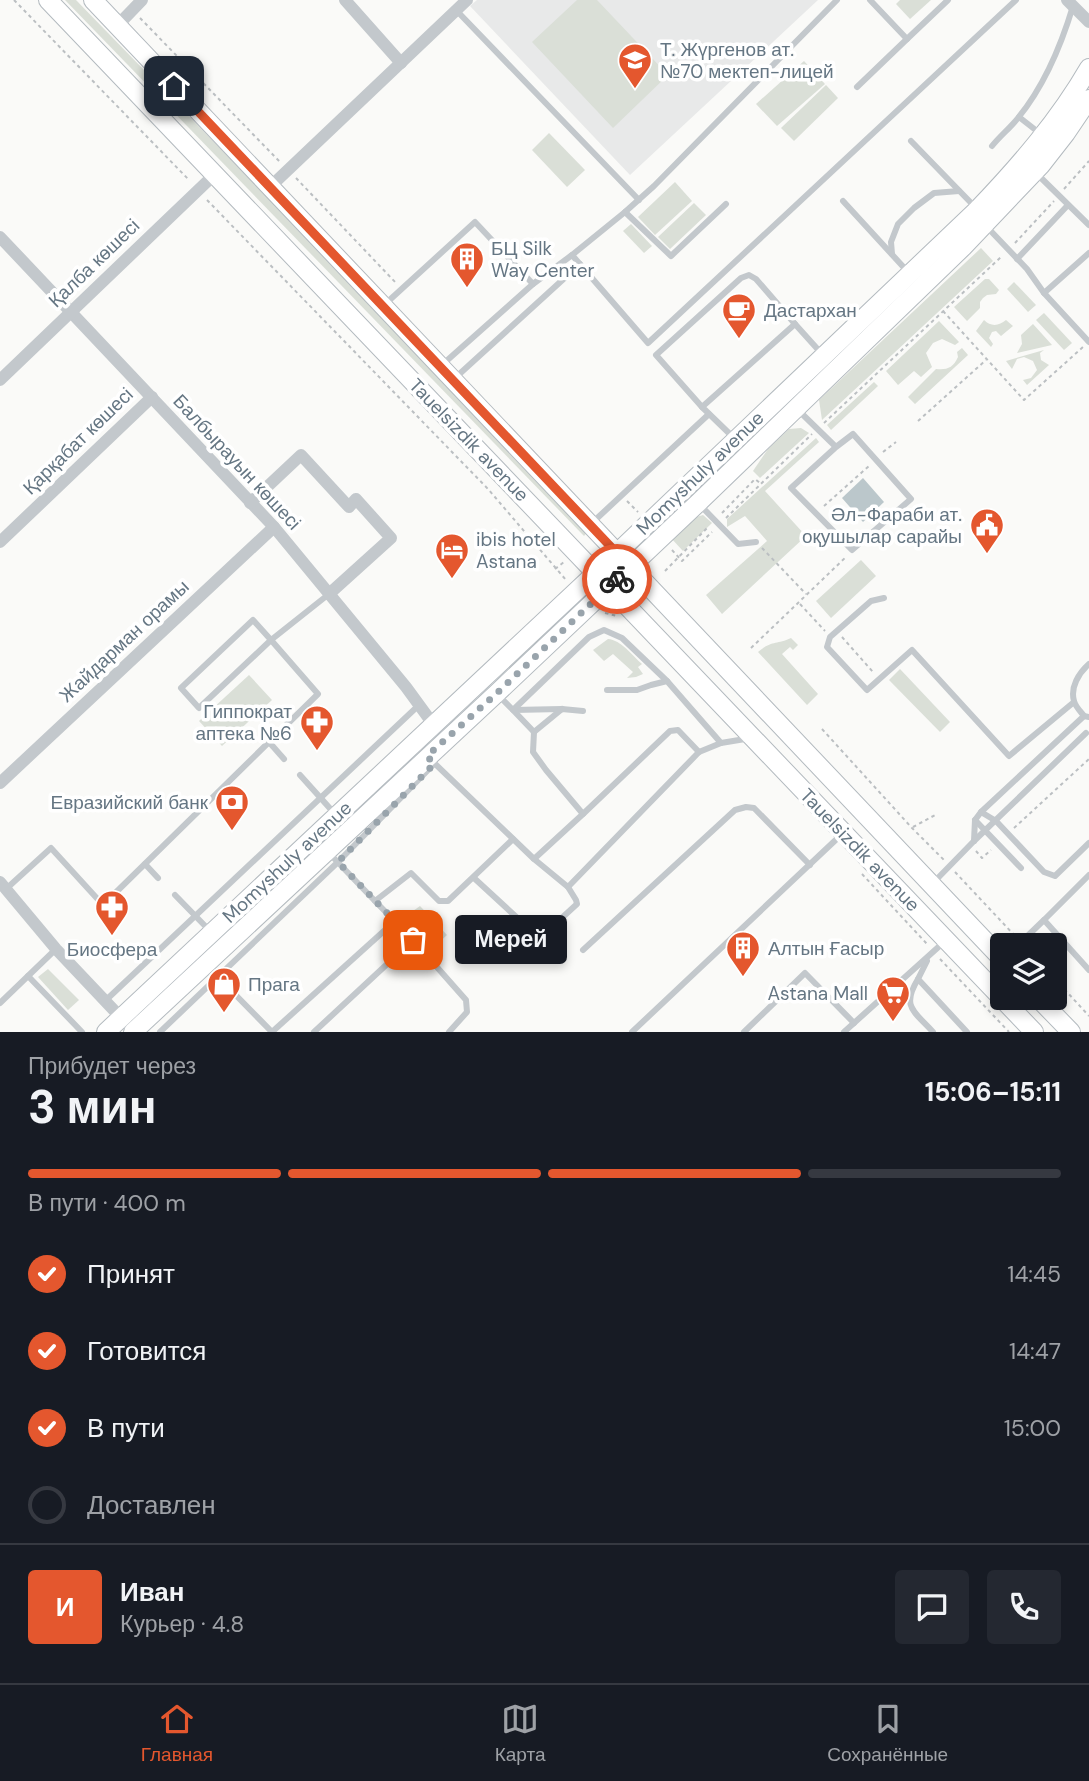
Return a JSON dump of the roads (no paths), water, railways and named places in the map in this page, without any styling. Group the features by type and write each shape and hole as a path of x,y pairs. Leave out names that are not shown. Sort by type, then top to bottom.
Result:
{"main road":[{"name":"Tauelsizdik avenue","path":"48,0 844,833 936,949 1034,1032"},
{"name":"Tauelsizdik avenue","path":"93,0 990,946"},
{"name":"Momyshuly avenue","path":"134,1032 333,857 497,693 795,408 981,217 1077,90 1089,68"},
{"name":"Momyshuly avenue","path":"106,1032 617,553 909,274 1035,172 1066,133 1083,120 1089,99"},
{"path":"1050,1010 1071,1032"}],"street":[{"path":"117,26 142,0"},
{"path":"345,0 401,63"},
{"path":"270,187 467,0"},
{"path":"1070,3 1089,22"},
{"name":"Қалба көшесі","path":"0,380 215,174"},
{"name":"Балбырауын көшесі","path":"0,237 274,527 433,724"},
{"name":"Қарқабат көшесі","path":"0,542 152,397"},
{"path":"250,503 301,455 348,507 356,499 391,538 329,594"},
{"name":"Жайдарман орамы","path":"0,783 274,527"},
{"path":"3,886 55,949 134,1032"}],"lane":[{"path":"447,373 533,284 639,200 836,0"},
{"path":"870,0 907,39"},
{"path":"857,87 948,0"},
{"path":"649,343 1016,0"},
{"path":"992,146 1019,117 1044,78 1063,39 1070,3"},
{"path":"456,10 639,200"},
{"path":"1019,117 1042,136"},
{"path":"911,141 960,191 1027,269 1044,293 1089,342"},
{"path":"1035,172 1089,225"},
{"path":"892,254 891,242 898,224 914,208 934,193 960,191"},
{"path":"843,201 909,274"},
{"path":"625,212 671,256 726,204"},
{"path":"1017,259 1068,205"},
{"path":"383,306 475,222 533,284"},
{"path":"1044,293 1089,253"},
{"path":"572,255 702,407 736,439"},
{"path":"447,373 580,264"},
{"path":"656,355 746,275 756,279 824,355"},
{"path":"702,407 795,324"},
{"path":"795,408 836,447"},
{"path":"590,525 709,414"},
{"path":"853,434 911,499 852,550 791,488 836,447 853,434"},
{"path":"698,503 738,544 756,542"},
{"path":"3,886 51,848 103,905 318,694 271,640 253,620 181,688 199,708 271,640 329,594"},
{"path":"884,598 871,601 830,637 827,646 867,690 912,650 1009,756 1074,702"},
{"path":"513,710 589,637 604,630 622,638 667,681 721,743"},
{"path":"931,885 1088,734 1084,718 1074,702 1074,685 1089,664"},
{"path":"607,690 637,690 667,681"},
{"path":"497,693 534,732 533,752 583,814"},
{"path":"105,1001 419,705"},
{"path":"534,732 562,709"},
{"path":"513,710 583,711"},
{"path":"972,843 975,820 981,812 1084,718"},
{"path":"534,859 670,732 678,730 699,752"},
{"path":"568,887 699,752 721,743 752,738"},
{"path":"269,743 284,759"},
{"path":"431,760 534,859 568,887 577,904 538,937 474,878"},
{"path":"300,775 336,816"},
{"path":"583,950 734,810 754,808 810,865"},
{"path":"981,812 996,821 1044,872 1055,876 1089,843"},
{"path":"975,820 1021,868"},
{"path":"632,1032 844,833"},
{"path":"375,901 411,873 439,901 447,901 513,839"},
{"path":"160,1032 333,857 466,1000 467,1012 449,1032"},
{"path":"145,864 158,878"},
{"path":"1031,933 1089,874"},
{"path":"175,895 211,933"},
{"path":"1044,920 1088,969"},
{"path":"218,976 272,1032 395,921"},
{"path":"314,1032 413,940"},
{"path":"0,1003 55,949"},
{"path":"933,1032 912,1008 909,1000 910,993 936,949"},
{"path":"844,1032 936,949"},
{"path":"744,1032 805,973 854,1023"},
{"path":"28,976 82,1032"},
{"path":"918,979 967,1032"}],"place":[{"name":"Т. Жүргенов ат. №70 мектеп-лицей","path":"635,90"},
{"name":"БЦ Silk Way Center","path":"467,289"},
{"name":"Дастархан","path":"739,340"},
{"name":"Әл-Фараби ат. оқушылар сарайы","path":"987,555"},
{"name":"ibis hotel Astana","path":"452,580"},
{"name":"Гиппократ аптека №6","path":"317,752"},
{"name":"Евразийский банк","path":"232,832"},
{"name":"Биосфера","path":"112,937"},
{"name":"Мерей","path":"413,940"},
{"name":"Алтын Ғасыр","path":"743,978"},
{"name":"Прага","path":"224,1014"},
{"name":"Astana Mall","path":"893,1023"}]}
